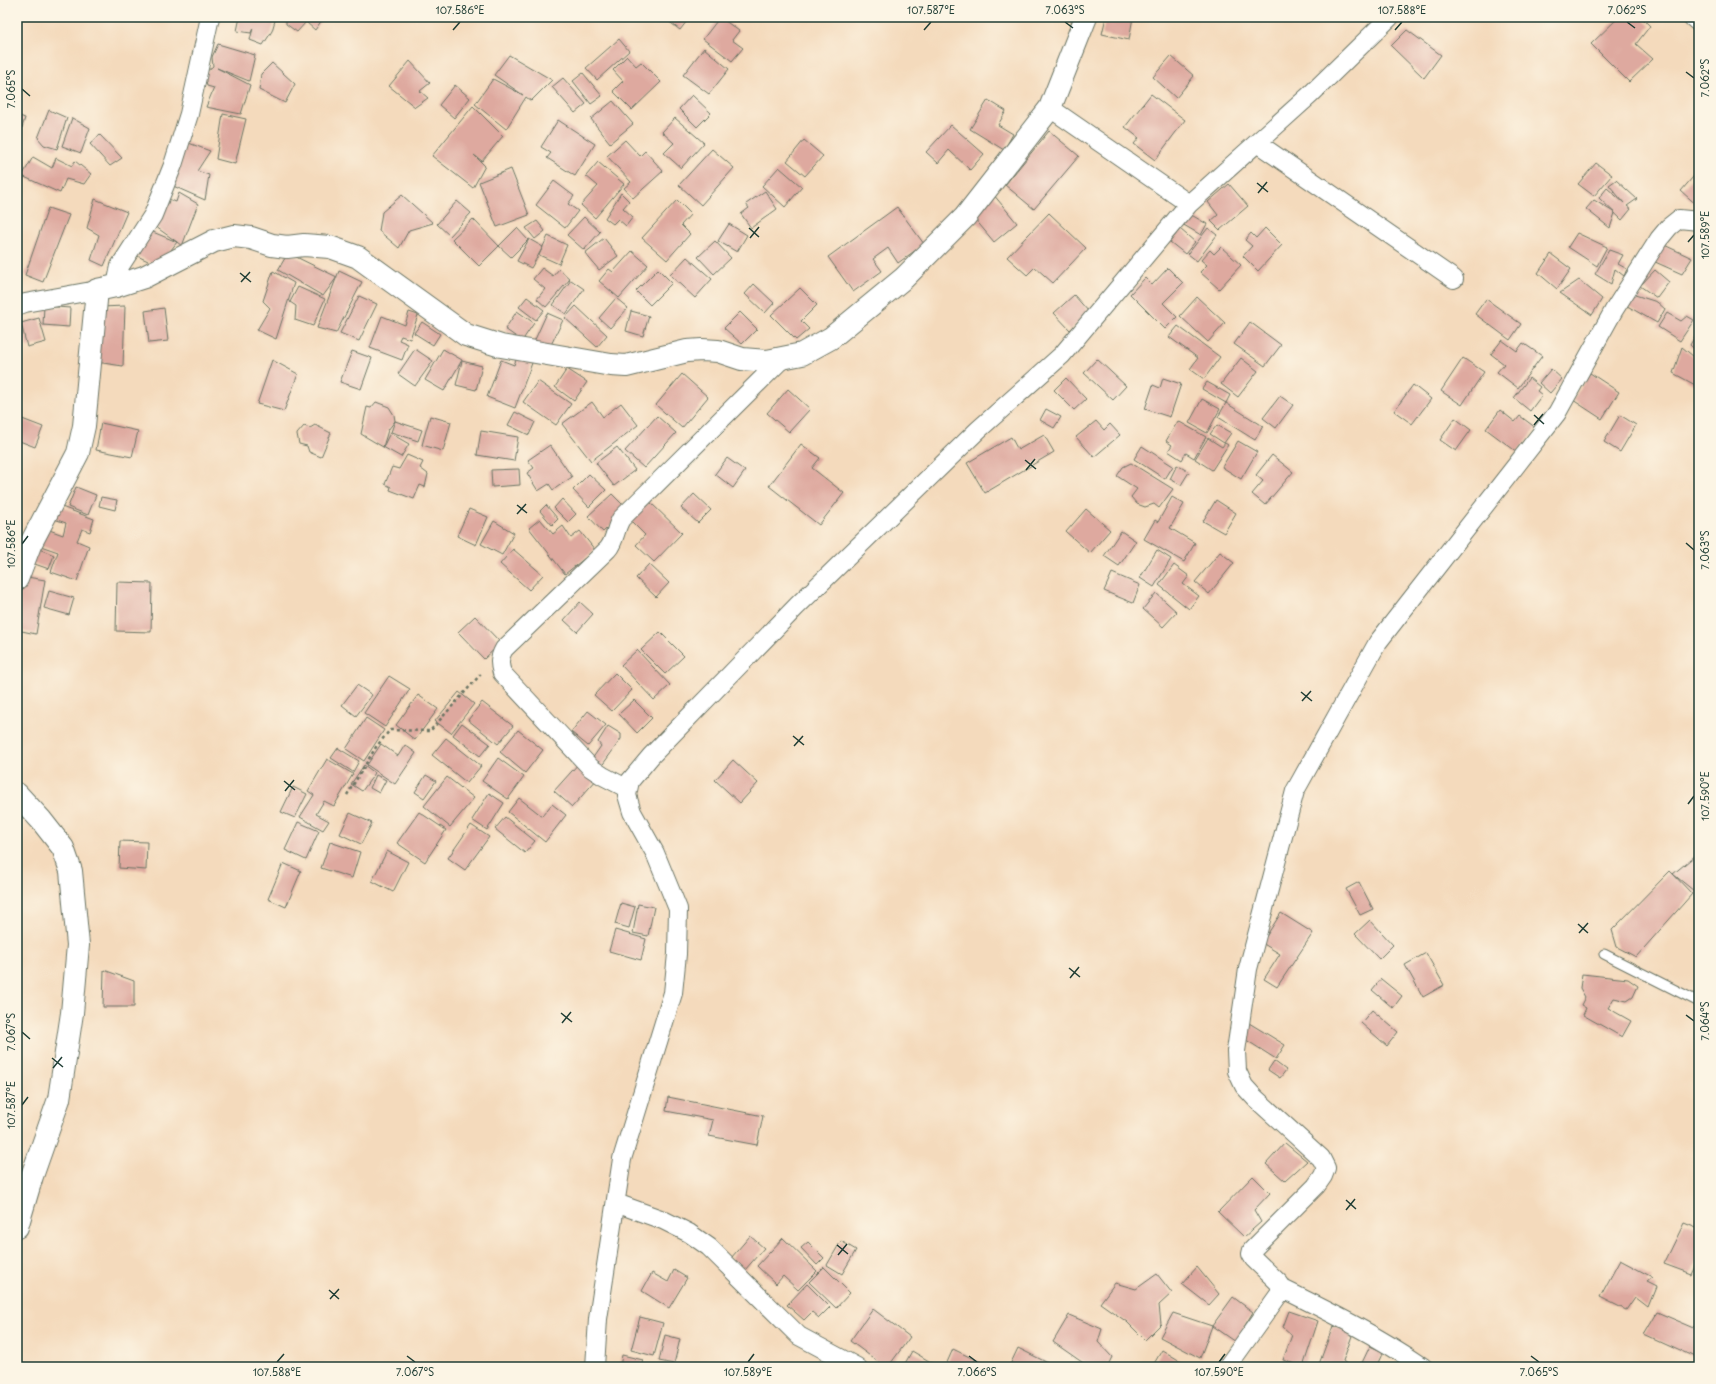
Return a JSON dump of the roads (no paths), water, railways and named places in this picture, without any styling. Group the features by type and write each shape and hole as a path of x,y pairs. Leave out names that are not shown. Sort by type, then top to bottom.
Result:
{"street":[{"path":"17,579 30,545 78,453 84,426 107,288 153,215 173,165 189,114 210,17"},
{"path":"17,306 25,303 107,288 144,277 214,241 240,236 286,247 304,245 330,247 358,258 455,328 483,342 501,346 619,366 626,366 687,351 702,350 718,351 742,359 767,361 802,354 831,338 904,278 965,217 1050,108 1086,17"},
{"path":"595,1367 598,1319 622,1159 673,993 679,932 678,909 655,853 632,812 627,795 630,781 651,756 797,606 978,430 1062,355 1189,204 1310,95 1390,17"},
{"path":"1692,17 1699,23"},
{"path":"1050,108 1189,204"},
{"path":"1257,143 1454,279"},
{"path":"1226,1367 1280,1293 1280,1284 1254,1259 1251,1254 1252,1250 1316,1186 1323,1176 1326,1168 1321,1158 1255,1098 1244,1086 1237,1071 1236,1050 1248,969 1295,792 1378,642 1556,413 1614,310 1659,239 1678,219 1699,221"},
{"path":"628,789 596,772 502,673 499,665 500,656 504,649 608,549 621,519 783,358"},
{"path":"17,794 41,820 63,848 71,871 78,945 72,1013 59,1099 32,1176 17,1227"},
{"path":"616,1203 663,1220 689,1233 709,1247 799,1336 856,1367"},
{"path":"1281,1288 1349,1321 1396,1348 1423,1367"}],"lane":[{"path":"1604,954 1699,1002"}]}
